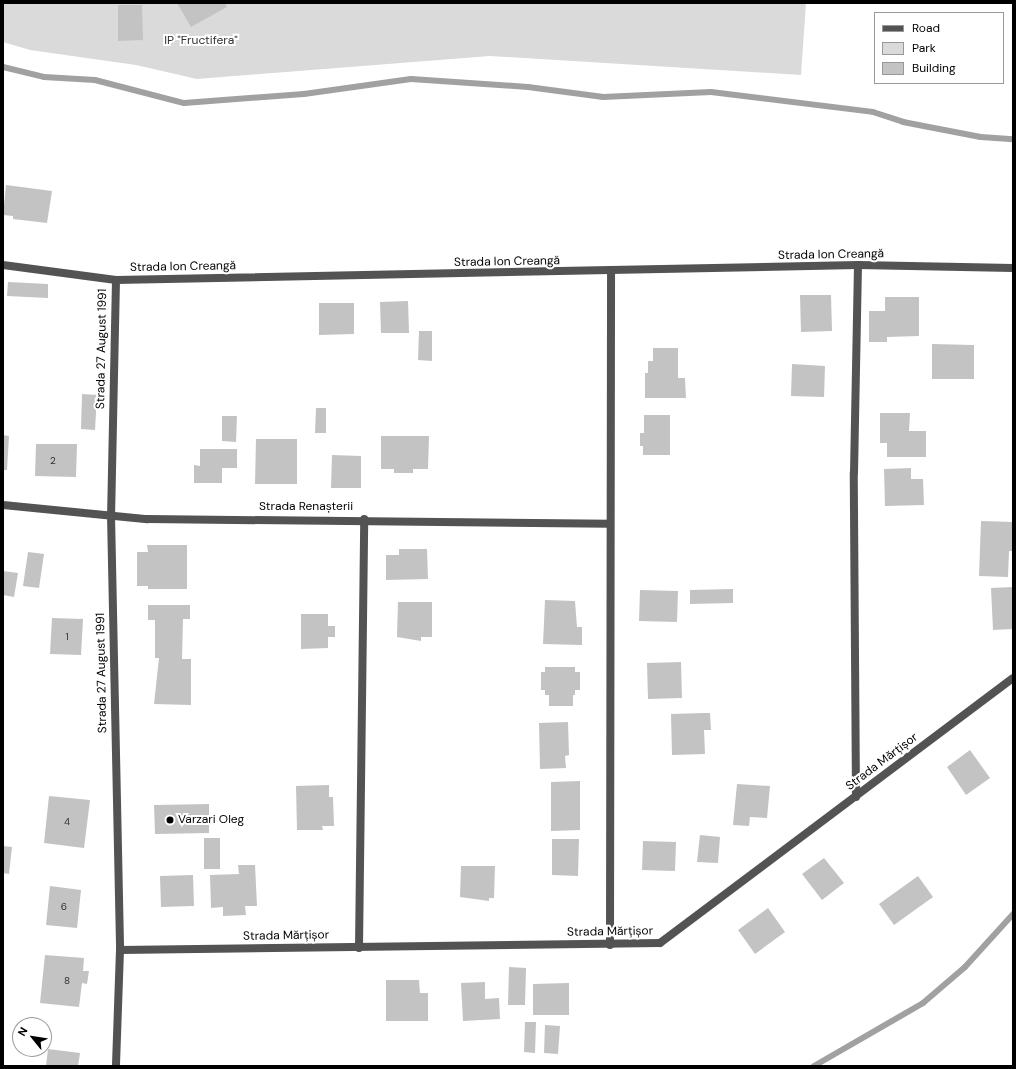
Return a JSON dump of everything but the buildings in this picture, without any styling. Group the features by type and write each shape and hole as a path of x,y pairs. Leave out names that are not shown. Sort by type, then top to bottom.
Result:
{"street":[{"name":"Strada Ion Creangă","path":"3,265 116,280 611,272 858,265 1013,268"},
{"path":"856,798 854,473 858,265"},
{"path":"610,945 611,272"},
{"name":"Strada 27 August 1991","path":"116,280 111,515 120,950 116,1066"},
{"name":"Strada Renașterii","path":"3,505 147,519 364,519 610,524"},
{"path":"359,948 364,519"},
{"name":"Strada Mărțișor","path":"120,950 610,945 660,943 856,798 1013,678"}],"green space":[{"name":"IP \"Fructifera\"","path":"3,3 806,3 801,75 490,56 197,79 136,65 30,50 3,42"}],"waterway":[{"path":"3,67 44,77 95,80 184,103 304,94 411,79 528,87 603,97 711,92 873,112 903,122 981,137 1013,139"},
{"path":"814,1066 923,1003 965,967 1013,914"}],"place":[{"name":"Varzari Oleg","path":"170,820"}]}
